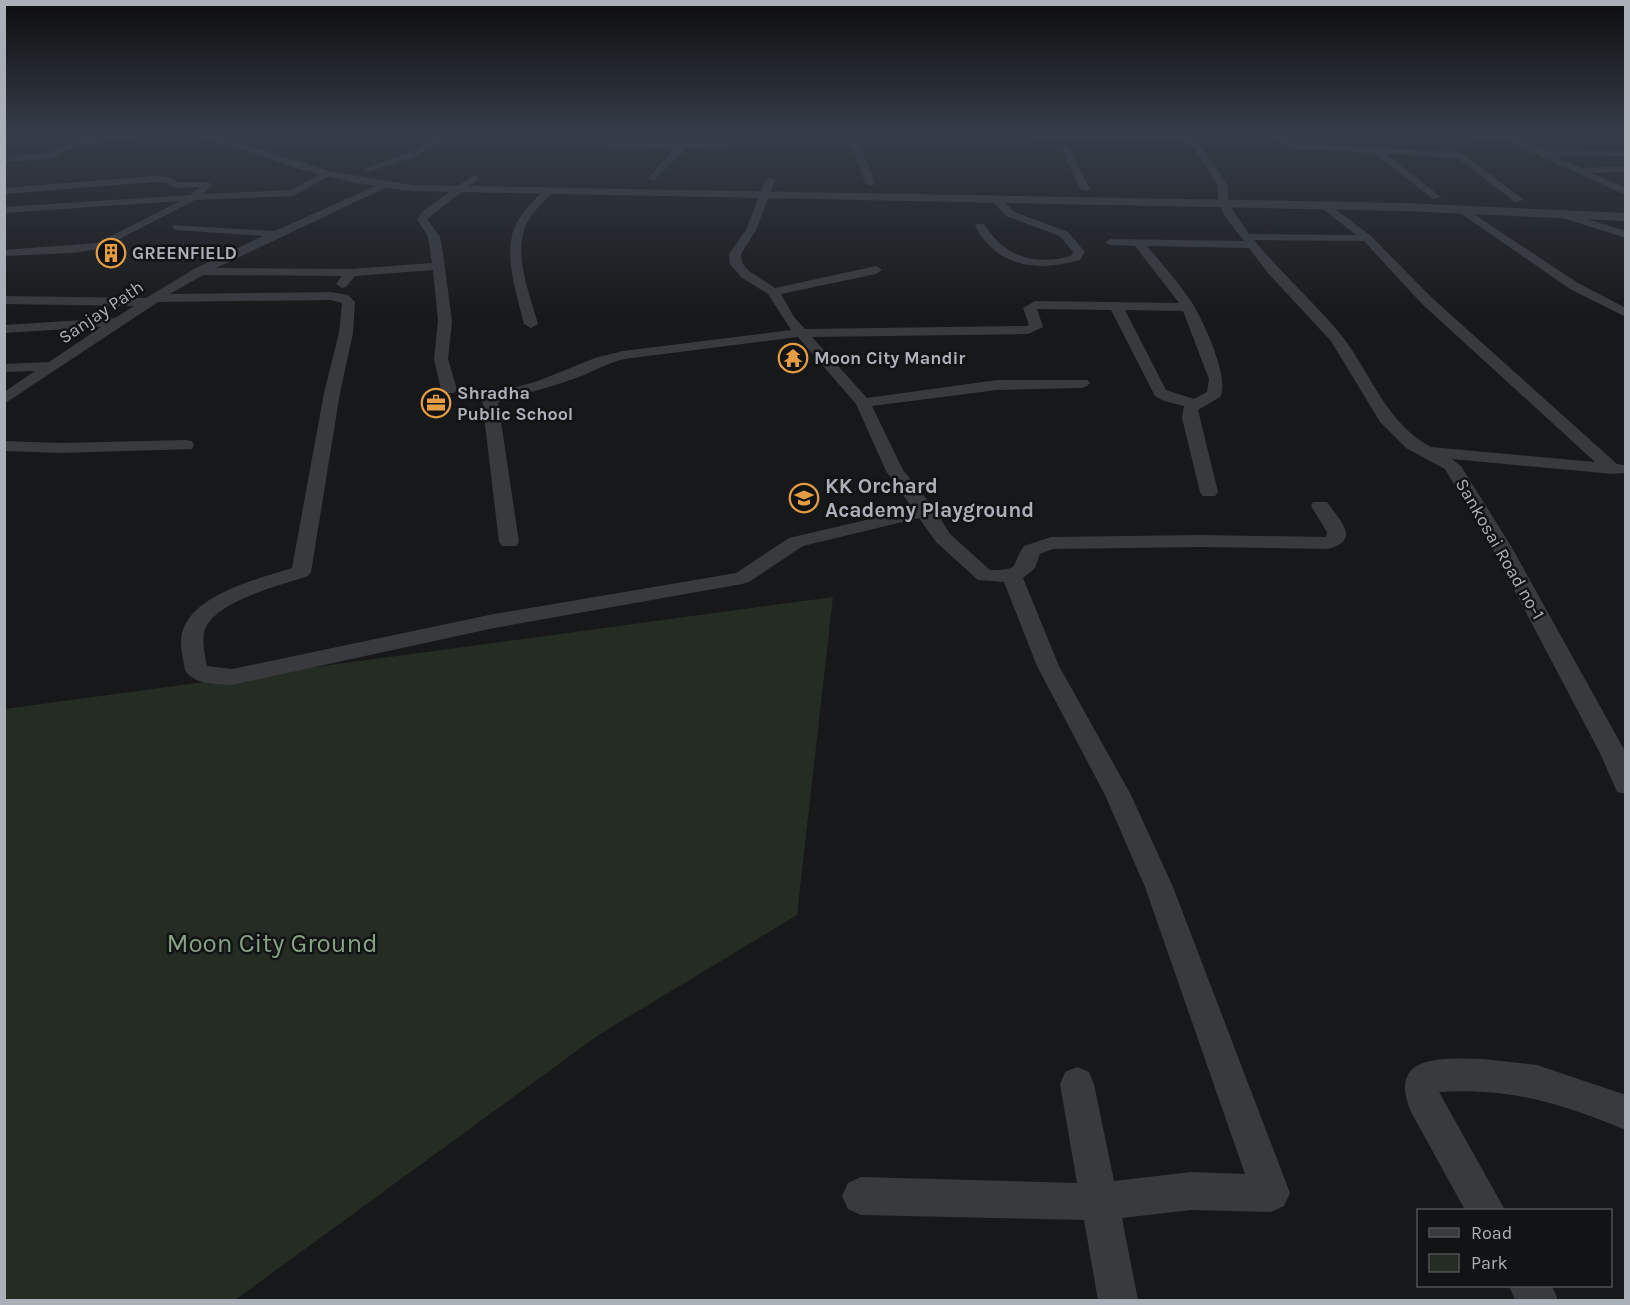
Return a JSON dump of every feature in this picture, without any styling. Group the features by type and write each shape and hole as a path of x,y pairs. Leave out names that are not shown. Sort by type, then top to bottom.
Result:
{"street":[{"path":"4,253 72,250 100,246 195,195"},
{"path":"4,210 246,195"},
{"name":"Sanjay Path","path":"4,399 116,322 200,271 273,233 341,207 365,195"},
{"path":"449,390 441,359 445,321 434,237 422,219 452,195"},
{"path":"531,324 517,251 520,226 538,195"},
{"path":"764,195 751,230 735,254 736,264 745,274 773,292 783,305 789,319 810,333 866,403 895,471 926,511 943,538 968,562 999,576 1118,795 1160,887 1271,1193 1191,1191 1100,1202 861,1196"},
{"path":"938,195 996,199 1436,197 1626,205"},
{"path":"1176,195 1323,205 1626,217"},
{"name":"Sankosai Road no-1","path":"1224,195 1231,218 1272,270 1337,339 1386,418 1412,444 1452,466 1501,546 1613,753 1626,785"},
{"path":"1512,195 1519,200"},
{"path":"980,226 987,241 1024,263 1076,258 1079,252 1064,234 1010,214 996,199"},
{"path":"1323,205 1367,238 1426,300 1619,470"},
{"path":"1463,210 1574,286 1626,313"},
{"path":"1564,215 1626,235"},
{"path":"177,227 273,233"},
{"path":"1111,242 1367,238"},
{"path":"1139,243 1188,307 1195,320 1215,378 1215,394 1190,408 1190,418 1209,492"},
{"path":"200,271 351,273 437,266"},
{"path":"773,292 876,270"},
{"path":"266,298 293,273"},
{"path":"331,296 351,273"},
{"path":"4,300 331,296 344,298 349,302 346,333 332,393 301,572 231,597 206,612 194,632 196,670 210,676 232,677 494,621 742,578 796,542 926,511"},
{"path":"509,542 490,399 543,384 600,361 623,355 810,333 1028,330 1036,327 1030,306 1188,307"},
{"path":"1116,306 1160,393 1169,398 1195,404"},
{"path":"4,329 116,322"},
{"path":"4,368 54,366"},
{"path":"866,403 997,385 1082,383"},
{"path":"4,446 61,448 186,445"},
{"path":"1429,452 1619,470"},
{"path":"999,576 1025,568 1031,550 1051,543 1201,541 1328,543 1337,540 1337,532 1320,506"},
{"path":"1485,1209 1423,1100 1421,1085 1429,1076 1467,1074 1534,1081 1626,1113"},
{"path":"1077,1084 1118,1300"},
{"path":"1530,1287 1538,1300"}],"green space":[{"name":"Moon City Ground","path":"833,597 797,915 600,1034 235,1300 5,1300 4,709"}],"place":[{"name":"GREENFIELD","path":"111,253"},
{"name":"Moon City Mandir","path":"793,358"},
{"name":"Shradha Public School","path":"436,403"},
{"name":"KK Orchard Academy Playground","path":"804,498"}]}
